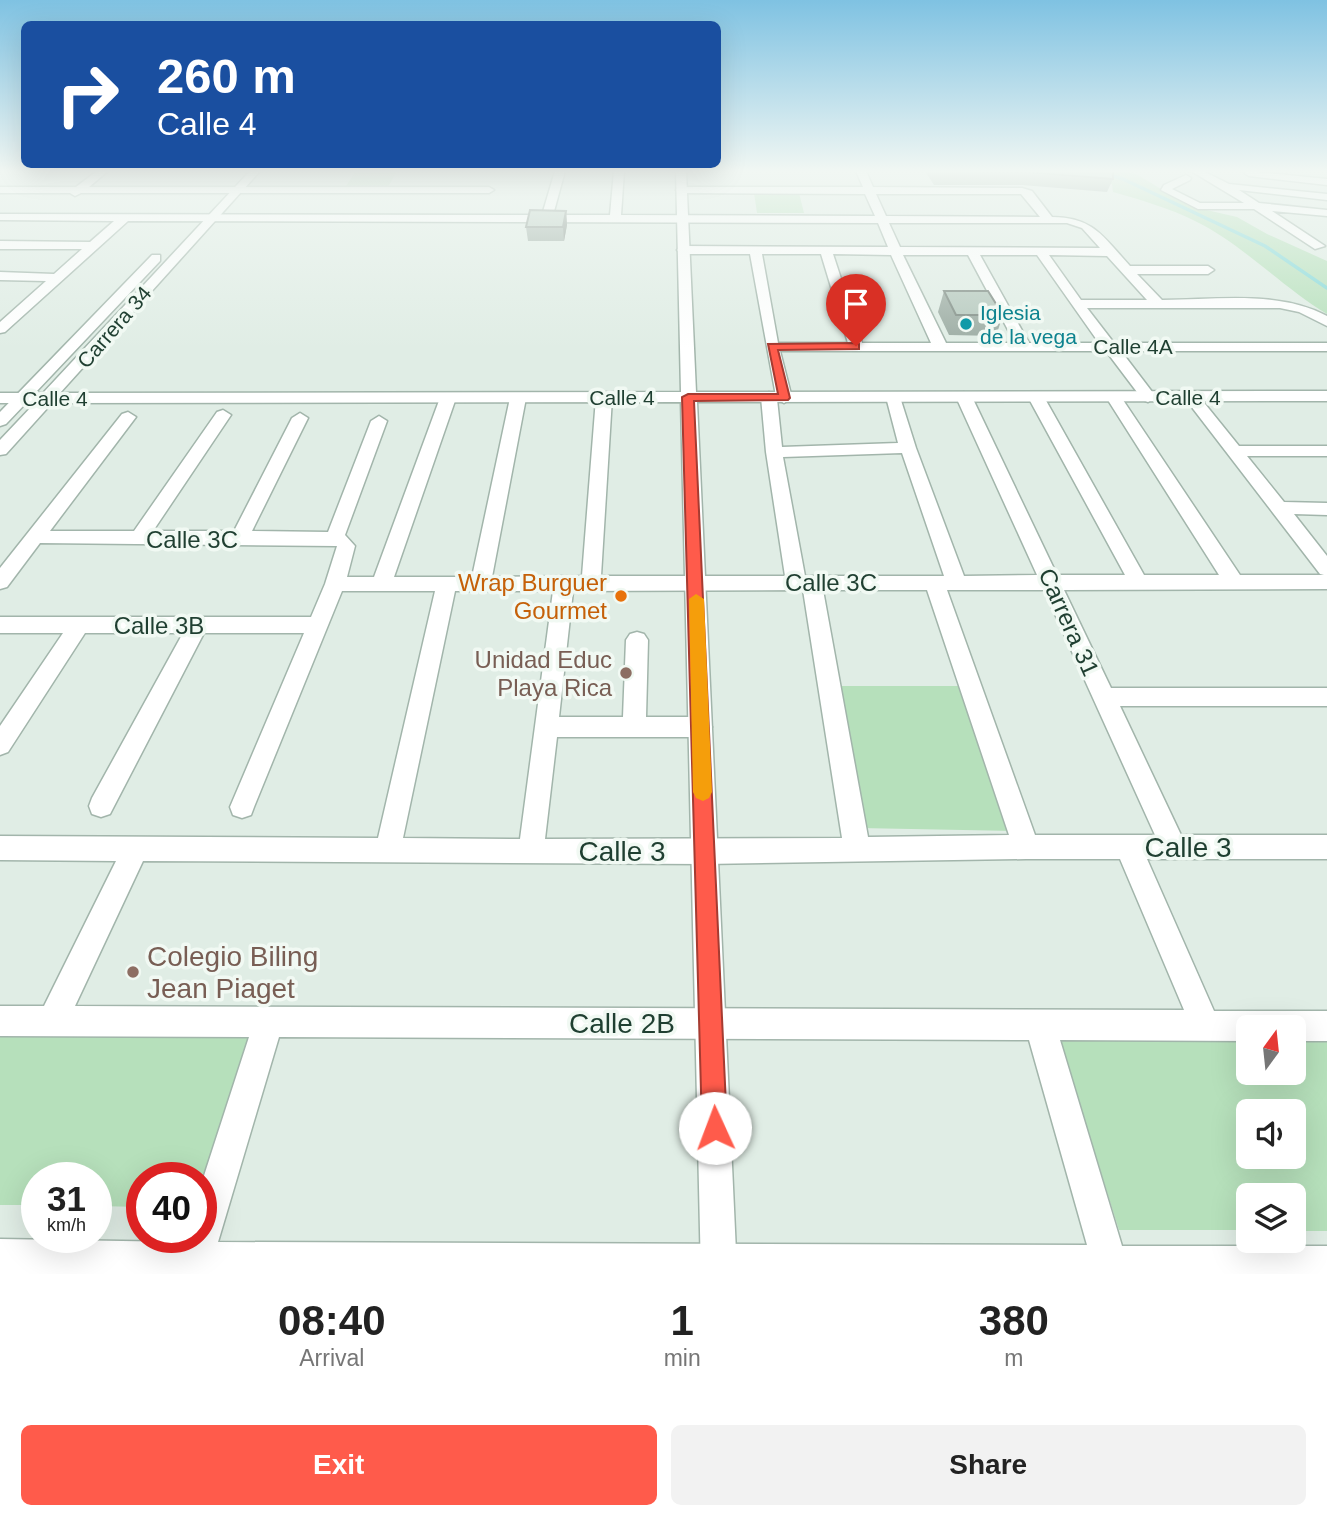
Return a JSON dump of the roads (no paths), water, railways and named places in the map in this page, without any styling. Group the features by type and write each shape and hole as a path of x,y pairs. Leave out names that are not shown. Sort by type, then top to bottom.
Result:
{"street":[{"path":"0,329 110,230"},
{"name":"Carrera 34","path":"0,421 182,230"},
{"name":"Carrera 34","path":"0,450 49,398 187,230"},
{"path":"682,230 719,1267"},
{"path":"887,230 940,346"},
{"path":"1090,230 1159,305"},
{"path":"1295,230 1319,246"},
{"path":"0,245 93,246"},
{"path":"683,250 1110,252"},
{"path":"755,250 772,347 777,397 774,452 827,683 857,849"},
{"path":"826,250 856,346"},
{"path":"971,250 1024,346"},
{"path":"1040,251 1108,346 1149,397"},
{"path":"1126,270 1208,270"},
{"path":"0,276 57,278"},
{"path":"1077,304 1292,306 1327,322"},
{"path":"0,310 21,310"},
{"name":"Calle 4A","path":"772,347 1327,346"},
{"path":"591,582 604,397"},
{"path":"894,397 945,582 1026,846"},
{"name":"Carrera 31","path":"964,397 1174,847"},
{"path":"1036,397 1138,582"},
{"path":"1114,397 1234,582"},
{"path":"1192,397 1327,569"},
{"name":"Calle 4","path":"0,398 1327,397"},
{"path":"382,583 448,398"},
{"path":"481,583 518,398"},
{"path":"139,538 223,415"},
{"path":"0,582 128,417"},
{"path":"239,539 300,418"},
{"path":"242,807 335,583 341,542 379,421"},
{"path":"774,452 908,448"},
{"path":"1235,452 1327,451"},
{"path":"1280,508 1327,509"},
{"name":"Calle 3C","path":"35,537 341,542"},
{"path":"531,850 564,582"},
{"name":"Calle 3C","path":"335,583 1327,582"},
{"path":"388,850 447,583"},
{"name":"Calle 3B","path":"0,625 318,625"},
{"path":"0,745 79,625"},
{"path":"101,806 198,625"},
{"path":"634,727 637,640"},
{"path":"1102,697 1327,697"},
{"path":"545,727 700,727"},
{"name":"Calle 3","path":"0,848 705,852 1026,846 1327,847"},
{"path":"1128,847 1206,1026"},
{"path":"53,1021 135,849"},
{"name":"Calle 2B","path":"0,1021 1327,1026"},
{"path":"195,1260 268,1023"},
{"path":"1040,1025 1109,1262"},
{"path":"0,1257 719,1267 1109,1262 1267,1269 1327,1264"}],"waterway":[{"path":"1232,230 1265,246 1327,288"}],"place":[{"name":"Iglesia de la vega","path":"966,324"},
{"name":"Wrap Burguer Gourmet","path":"621,596"},
{"name":"Unidad Educ Playa Rica","path":"626,673"},
{"name":"Colegio Biling Jean Piaget","path":"133,972"}]}
